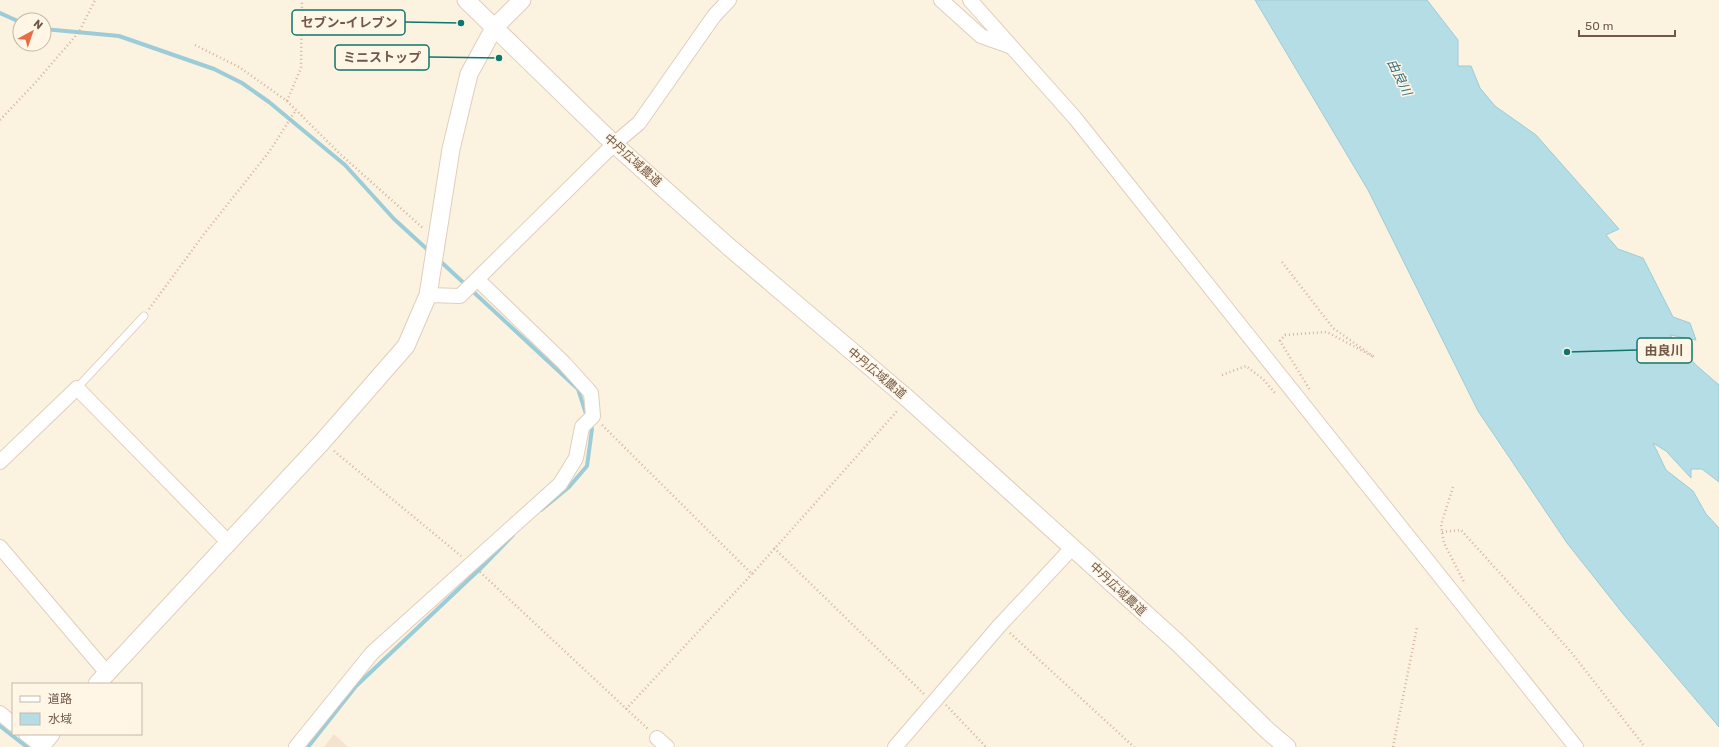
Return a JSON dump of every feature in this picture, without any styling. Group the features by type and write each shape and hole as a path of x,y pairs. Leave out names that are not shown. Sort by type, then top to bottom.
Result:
{"street":[{"name":"中丹広域農道","path":"466,0 614,144 729,247 908,399 1073,547 1287,747"},
{"path":"0,547 102,679 323,441 406,346 428,295 451,150 469,74 494,28 522,0"},
{"path":"428,295 460,296 478,280 614,144 639,123 714,16 729,0"},
{"path":"941,0 981,36 1011,46"},
{"path":"970,0 1075,118 1204,278 1483,632 1510,663 1576,747"},
{"path":"296,747 372,653 560,484 576,458 582,427 593,416 591,393 564,363 478,280"},
{"path":"0,462 77,388 228,542"},
{"path":"895,747 1000,625 1073,547"},
{"path":"0,713 12,723"},
{"path":"28,735 44,743"}],"lane":[{"path":"77,388 144,316"}],"path":[{"path":"0,120 36,83 79,32 95,0"},
{"path":"287,101 301,68 302,0"},
{"path":"195,45 239,67 287,101 339,153 436,240"},
{"path":"144,316 204,234 269,152 296,110"},
{"path":"1282,262 1333,328 1374,357 1327,332 1285,335 1280,341 1312,393"},
{"path":"1222,374 1246,366 1263,379 1278,395"},
{"path":"626,709 752,574 908,399"},
{"path":"593,416 752,574"},
{"path":"323,441 501,590 662,743"},
{"path":"1453,487 1441,525 1444,543 1467,589"},
{"path":"1442,532 1461,530 1571,652 1645,747"},
{"path":"774,548 986,747"},
{"path":"1000,625 1134,747"},
{"path":"1392,747 1417,627"}],"shaded area":[{"path":"334,734 348,747 324,747"}],"water":[{"name":"由良川","path":"1255,0 1427,0 1458,40 1458,66 1471,66 1480,88 1495,106 1536,135 1619,229 1606,235 1618,249 1643,258 1673,317 1690,323 1696,340 1670,335 1696,365 1719,385 1719,482 1702,469 1691,469 1691,478 1666,451 1653,443 1666,470 1693,491 1706,514 1719,528 1719,727 1624,615 1567,543 1478,411 1368,190"}],"waterway":[{"path":"0,13 12,18"},
{"path":"52,30 119,36 214,69 242,83 269,102 345,165 394,219 429,251"},
{"path":"439,260 578,389 587,417"},
{"path":"541,510 569,487 587,466 592,429 590,424"},
{"path":"308,747 356,686 483,566 513,535"},
{"path":"0,726 27,747"}],"place":[{"name":"セブン-イレブン","path":"461,23"},
{"name":"ミニストップ","path":"499,58"},
{"name":"由良川","path":"1567,352"}]}
